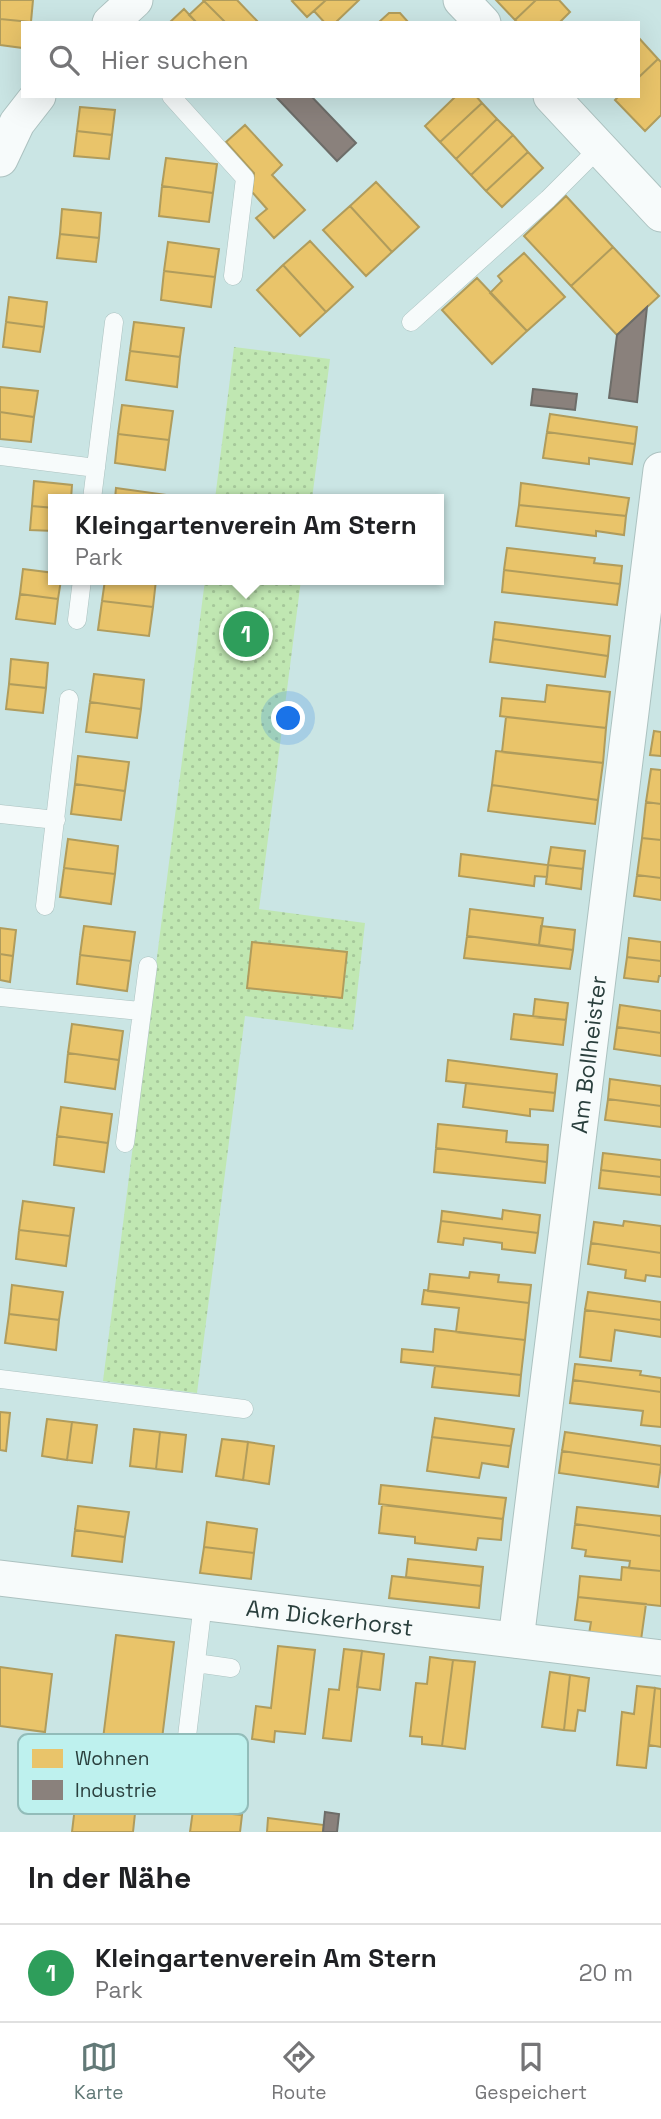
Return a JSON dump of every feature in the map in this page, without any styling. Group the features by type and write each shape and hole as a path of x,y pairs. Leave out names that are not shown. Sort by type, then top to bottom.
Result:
{"street":[{"path":"112,21 135,0"},
{"path":"461,0 481,21"},
{"path":"0,159 17,123 36,98"},
{"path":"553,98 661,214"},
{"name":"Am Bollheister","path":"516,1640 661,470"},
{"name":"Am Dickerhorst","path":"0,1578 661,1658"}],"lane":[{"path":"173,98 245,177 233,276"},
{"path":"411,321 548,199 599,148"},
{"path":"93,494 114,321"},
{"path":"0,456 96,468"},
{"path":"77,620 81,585"},
{"path":"45,906 69,699"},
{"path":"0,814 55,820"},
{"path":"125,1143 140,1011 148,966"},
{"path":"0,997 140,1011"},
{"path":"0,1379 244,1409"},
{"path":"187,1734 203,1603"},
{"path":"196,1662 232,1668"}],"green space":[{"path":"234,347 330,359 313,494 216,494"},
{"path":"204,585 300,585 259,909 365,923 353,1030 245,1016 197,1393 103,1381"}],"building: Wohnen":[{"path":"0,0 33,0 31,21 0,19"},
{"path":"203,0 237,0 257,21 224,21"},
{"path":"326,0 307,17 292,1"},
{"path":"326,0 359,0 337,21 323,21 314,11"},
{"path":"496,0 536,0 515,20"},
{"path":"536,0 559,0 570,12 561,21 515,20"},
{"path":"204,1 224,21 195,21 189,15"},
{"path":"184,9 195,21 171,21"},
{"path":"389,13 400,13 407,21 380,21"},
{"path":"0,19 21,21 21,48 0,45"},
{"path":"640,39 658,59 640,76"},
{"path":"658,59 661,62 661,115 645,131 615,100 640,98 640,76"},
{"path":"454,98 478,98 482,103 440,142 425,126"},
{"path":"482,103 497,119 456,159 440,142"},
{"path":"80,107 115,110 112,135 77,131"},
{"path":"497,119 513,135 471,175 456,159"},
{"path":"245,125 282,165 272,175 305,210 274,238 256,218 267,209 252,192 254,173 226,142"},
{"path":"77,131 112,135 109,159 74,156"},
{"path":"513,135 528,152 486,191 471,175"},
{"path":"528,152 543,168 502,207 486,191"},
{"path":"166,158 217,164 213,193 162,186"},
{"path":"376,182 419,227 392,252 350,206"},
{"path":"162,186 213,193 209,222 159,216"},
{"path":"566,196 613,247 571,286 524,236"},
{"path":"350,206 392,252 366,276 323,230"},
{"path":"62,209 101,213 99,238 60,234"},
{"path":"60,234 99,238 96,262 57,258"},
{"path":"310,241 353,287 326,312 283,265"},
{"path":"168,242 219,249 215,277 164,271"},
{"path":"613,247 659,296 617,335 571,286"},
{"path":"524,253 565,297 527,331 490,293 502,281 498,276"},
{"path":"283,265 326,312 300,336 257,290"},
{"path":"164,271 215,277 211,307 161,300"},
{"path":"477,278 527,331 492,364 442,310"},
{"path":"9,297 47,302 44,327 6,322"},
{"path":"6,322 44,327 40,352 3,347"},
{"path":"134,322 184,328 180,357 130,351"},
{"path":"130,351 180,357 177,387 126,380"},
{"path":"0,387 38,391 34,417 0,412"},
{"path":"122,405 173,411 169,440 118,434"},
{"path":"0,412 34,417 31,442 0,439"},
{"path":"550,414 637,427 635,444 547,432"},
{"path":"547,432 635,444 632,464 589,458 589,464 543,458"},
{"path":"118,434 169,440 165,470 115,463"},
{"path":"34,481 72,485 71,494 48,494 48,507 32,506"},
{"path":"521,483 629,498 626,516 519,505"},
{"path":"116,488 160,494 115,494"},
{"path":"519,505 626,516 624,535 596,531 596,536 516,526"},
{"path":"32,506 48,507 48,531 30,530"},
{"path":"507,548 595,558 594,563 622,566 620,584 504,570"},
{"path":"23,569 48,572 48,585 60,585 58,599 20,594"},
{"path":"504,570 620,584 617,605 502,592"},
{"path":"104,585 155,585 153,607 102,601"},
{"path":"20,594 58,599 55,624 16,619"},
{"path":"102,601 153,607 149,636 98,630"},
{"path":"495,622 610,636 608,656 493,639"},
{"path":"493,639 608,656 605,677 490,662"},
{"path":"11,659 48,663 46,688 9,684"},
{"path":"94,674 144,680 141,709 90,702"},
{"path":"9,684 46,688 43,713 6,709"},
{"path":"547,685 610,692 606,728 500,716 502,698 545,702"},
{"path":"90,702 141,709 137,738 86,732"},
{"path":"506,717 606,728 603,763 502,752"},
{"path":"654,731 661,732 661,756 650,755"},
{"path":"496,751 603,763 598,800 492,785"},
{"path":"78,756 129,762 125,791 75,784"},
{"path":"651,769 661,770 661,804 646,802"},
{"path":"75,784 125,791 121,820 71,814"},
{"path":"492,785 598,800 595,824 488,811"},
{"path":"646,802 661,804 661,840 642,838"},
{"path":"642,838 661,840 661,878 637,875"},
{"path":"68,839 118,846 115,874 64,868"},
{"path":"551,847 585,851 583,869 548,865"},
{"path":"461,854 548,865 547,877 535,876 534,886 459,876"},
{"path":"548,865 583,869 581,889 546,884"},
{"path":"64,868 115,874 111,904 60,897"},
{"path":"637,875 661,878 661,900 634,896"},
{"path":"470,909 543,918 539,945 467,936"},
{"path":"84,926 135,932 131,961 80,955"},
{"path":"541,926 575,930 573,950 539,945"},
{"path":"0,928 16,930 13,956 0,954"},
{"path":"467,936 573,950 570,969 464,958"},
{"path":"629,938 661,942 661,961 627,957"},
{"path":"252,942 347,952 342,998 247,988"},
{"path":"0,954 13,956 10,982 0,980"},
{"path":"80,955 131,961 127,991 77,984"},
{"path":"627,957 661,961 661,976 658,982 624,978"},
{"path":"535,999 568,1003 566,1020 533,1017"},
{"path":"620,1005 661,1011 661,1033 617,1027"},
{"path":"514,1014 566,1020 563,1045 511,1039"},
{"path":"72,1024 123,1031 119,1060 68,1053"},
{"path":"617,1027 661,1033 661,1056 614,1049"},
{"path":"68,1053 119,1060 115,1089 65,1082"},
{"path":"448,1060 557,1074 555,1093 446,1081"},
{"path":"610,1079 661,1086 661,1106 608,1099"},
{"path":"466,1083 555,1093 553,1111 530,1109 530,1116 463,1107"},
{"path":"608,1099 661,1106 661,1127 605,1120"},
{"path":"61,1107 112,1114 108,1143 57,1136"},
{"path":"438,1124 507,1131 506,1142 548,1145 547,1162 436,1148"},
{"path":"57,1136 108,1143 104,1172 54,1165"},
{"path":"436,1148 547,1162 545,1183 434,1172"},
{"path":"603,1153 661,1160 661,1177 601,1170"},
{"path":"601,1170 661,1177 661,1195 599,1188"},
{"path":"23,1201 74,1208 70,1236 19,1230"},
{"path":"503,1210 540,1215 538,1233 441,1221 442,1211 502,1219"},
{"path":"441,1221 538,1233 535,1253 502,1249 502,1243 464,1238 463,1245 438,1242"},
{"path":"624,1221 661,1226 661,1253 591,1243 594,1222 623,1226"},
{"path":"19,1230 70,1236 66,1266 16,1259"},
{"path":"591,1243 661,1253 661,1277 646,1275 645,1281 625,1278 626,1270 588,1264"},
{"path":"470,1272 499,1275 498,1282 531,1285 529,1303 428,1291 430,1274 469,1278"},
{"path":"12,1285 63,1292 59,1320 9,1314"},
{"path":"424,1290 529,1303 525,1340 456,1332 459,1308 422,1304"},
{"path":"588,1292 661,1302 661,1320 585,1310"},
{"path":"585,1310 661,1320 661,1337 615,1330 611,1361 580,1357"},
{"path":"9,1314 59,1320 56,1350 5,1343"},
{"path":"435,1329 525,1340 521,1375 401,1362 402,1349 433,1352"},
{"path":"575,1364 641,1371 640,1375 661,1378 661,1392 573,1380"},
{"path":"435,1366 521,1375 519,1396 432,1387"},
{"path":"573,1380 661,1392 661,1427 641,1425 643,1411 570,1403"},
{"path":"0,1412 10,1413 6,1451 0,1450"},
{"path":"435,1418 514,1429 511,1446 432,1437"},
{"path":"47,1419 72,1422 67,1460 42,1456"},
{"path":"72,1422 97,1425 92,1463 67,1460"},
{"path":"134,1429 160,1432 156,1469 130,1466"},
{"path":"160,1432 186,1435 182,1472 156,1469"},
{"path":"565,1432 661,1446 661,1465 562,1451"},
{"path":"432,1437 511,1446 508,1467 482,1463 479,1478 427,1471"},
{"path":"222,1439 248,1442 243,1480 216,1476"},
{"path":"248,1442 274,1446 269,1484 243,1480"},
{"path":"562,1451 661,1465 658,1487 559,1473"},
{"path":"381,1485 506,1498 503,1519 379,1504"},
{"path":"382,1505 503,1519 501,1540 478,1538 476,1550 415,1543 415,1537 379,1533"},
{"path":"78,1506 129,1512 125,1537 75,1530"},
{"path":"577,1507 661,1516 661,1536 575,1524"},
{"path":"207,1522 257,1529 254,1553 204,1547"},
{"path":"575,1524 661,1536 661,1571 629,1568 630,1561 585,1556 586,1550 572,1548"},
{"path":"75,1530 125,1537 122,1562 72,1556"},
{"path":"204,1547 254,1553 251,1579 200,1573"},
{"path":"408,1559 483,1567 481,1586 406,1577"},
{"path":"622,1567 661,1571 661,1606 578,1597 580,1576 621,1580"},
{"path":"392,1576 481,1586 479,1608 389,1598"},
{"path":"578,1597 646,1604 641,1640 589,1634 591,1622 575,1620"},
{"path":"116,1635 174,1642 163,1734 104,1734"},
{"path":"278,1646 315,1650 305,1734 275,1731 274,1742 252,1739 256,1706 271,1708"},
{"path":"344,1649 362,1651 351,1741 323,1738 329,1689 339,1690"},
{"path":"362,1651 384,1654 380,1690 357,1687"},
{"path":"430,1657 453,1660 442,1746 422,1744 422,1737 410,1736 416,1683 427,1684"},
{"path":"453,1660 475,1662 465,1749 442,1746"},
{"path":"0,1667 52,1674 45,1732 0,1726"},
{"path":"550,1672 570,1675 564,1730 542,1727"},
{"path":"570,1675 589,1678 585,1711 578,1710 575,1731 564,1730"},
{"path":"637,1686 655,1688 646,1768 617,1765 622,1712 634,1714"},
{"path":"655,1688 661,1689 661,1747 649,1745"},
{"path":"74,1814 135,1814 133,1832 72,1832"},
{"path":"192,1814 242,1815 240,1832 190,1832"},
{"path":"268,1818 324,1825 323,1832 267,1832"}],"building: Industrie":[{"path":"277,98 313,98 356,143 337,161"},
{"path":"647,307 637,402 609,398 617,335"},
{"path":"533,389 577,394 575,410 531,405"},
{"path":"325,1812 339,1814 337,1832 323,1832"}],"place":[{"name":"Kleingartenverein Am Stern","path":"246,634"}]}
